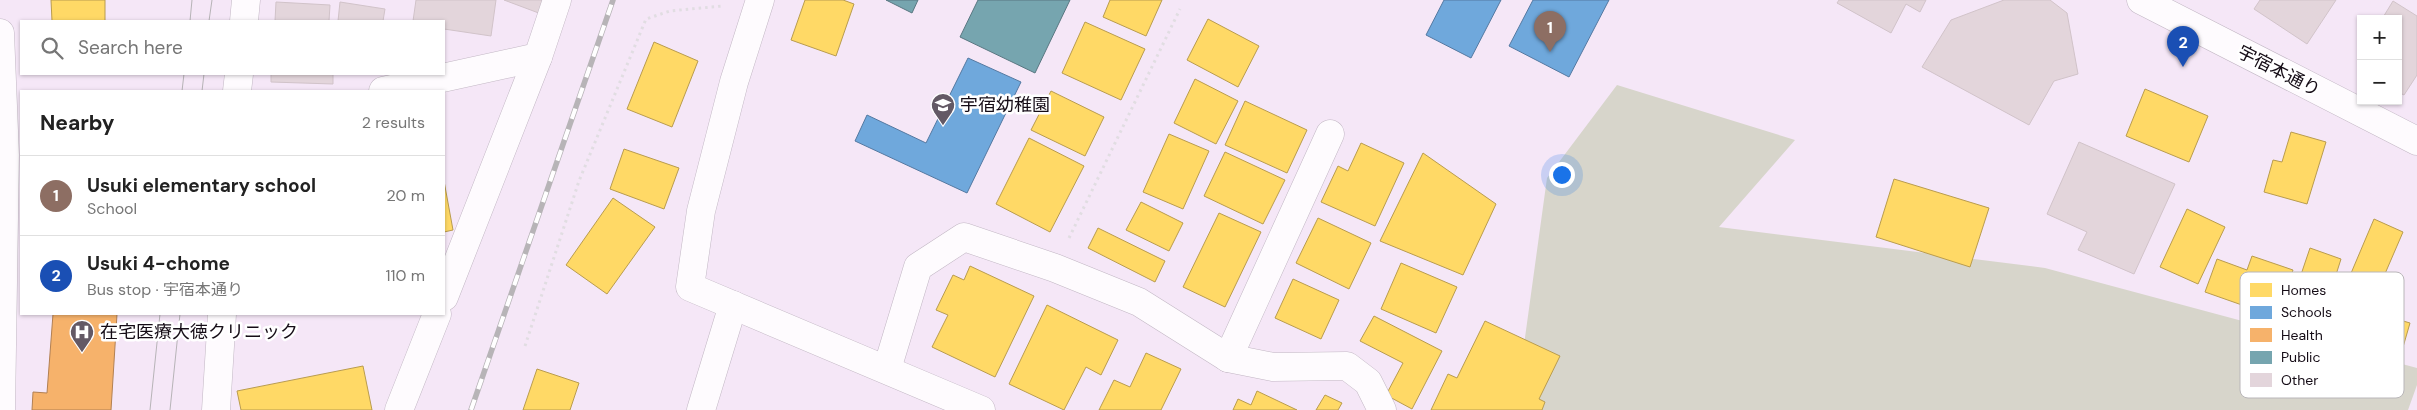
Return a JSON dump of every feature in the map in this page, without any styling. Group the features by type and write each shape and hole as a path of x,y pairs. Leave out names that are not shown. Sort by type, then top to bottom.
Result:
{"street":[{"path":"244,20 246,0"},
{"path":"445,294 538,58 557,0"},
{"name":"宇宿本通り","path":"2140,0 2415,137"},
{"path":"760,1 734,82 703,202 690,287 981,410"},
{"path":"0,33 9,154 2,410"},
{"path":"388,90 538,58"},
{"path":"238,90 239,75"},
{"path":"1228,358 1330,134"},
{"path":"887,369 918,267 964,237 1055,268 1139,302 1228,358 1273,367 1347,366 1368,382 1382,410"},
{"path":"701,410 732,305"},
{"path":"216,410 222,315"},
{"path":"400,410 437,315"}],"path":[{"path":"525,346 579,181 646,19 670,11 760,1"},
{"path":"1055,268 1180,9"}],"shaded area":[{"path":"1617,85 1795,140 1719,227 2045,268 2240,320 2240,398 2404,398 2404,365 2417,368 2417,385 2408,410 1515,410 1547,178"}],"building: Homes":[{"path":"51,0 105,0 105,20 52,20"},
{"path":"805,0 843,0 854,4 836,56 791,40"},
{"path":"1110,0 1162,0 1146,36 1103,17"},
{"path":"1208,19 1259,46 1238,87 1187,60"},
{"path":"1085,22 1145,49 1121,100 1062,73"},
{"path":"654,42 698,61 672,127 627,109"},
{"path":"1195,79 1238,101 1216,144 1174,123"},
{"path":"2145,89 2208,116 2189,162 2126,136"},
{"path":"1051,91 1104,117 1085,156 1031,130"},
{"path":"1245,101 1307,130 1287,173 1225,145"},
{"path":"2291,132 2326,142 2307,204 2264,192 2273,160 2282,162"},
{"path":"1169,134 1209,151 1183,209 1143,192"},
{"path":"1029,138 1084,166 1050,232 996,204"},
{"path":"1361,143 1404,163 1375,226 1321,202 1338,166 1348,171"},
{"path":"624,149 679,168 664,209 610,189"},
{"path":"1225,152 1285,180 1263,224 1204,196"},
{"path":"1423,153 1496,204 1463,275 1380,241"},
{"path":"1894,179 1989,208 1970,267 1876,237"},
{"path":"445,186 453,230 445,232"},
{"path":"613,198 655,227 607,294 566,265"},
{"path":"1141,202 1183,223 1169,251 1126,230"},
{"path":"2187,209 2225,227 2198,284 2160,267"},
{"path":"1219,213 1261,232 1225,307 1183,287"},
{"path":"1318,218 1371,243 1349,289 1296,263"},
{"path":"2374,219 2403,232 2386,272 2352,272"},
{"path":"1098,228 1165,261 1155,282 1088,248"},
{"path":"2310,248 2341,259 2337,272 2302,272"},
{"path":"2252,256 2293,270 2292,272 2240,272 2240,304 2205,292 2217,259 2247,270"},
{"path":"1401,263 1457,287 1436,333 1381,309"},
{"path":"970,266 1034,296 995,377 932,347 948,315 936,310 953,275 964,280"},
{"path":"1293,279 1339,300 1321,339 1275,318"},
{"path":"1047,305 1118,340 1101,375 1086,367 1064,410 1009,384"},
{"path":"1374,316 1442,351 1412,409 1386,395 1403,363 1360,341"},
{"path":"1485,321 1560,356 1539,399 1545,402 1542,410 1431,410 1448,374 1457,378"},
{"path":"2404,321 2410,323 2404,344"},
{"path":"1146,353 1181,369 1161,410 1099,410 1114,380 1130,387"},
{"path":"363,366 372,410 241,410 237,391"},
{"path":"537,369 579,383 570,410 523,410"},
{"path":"1257,391 1297,410 1233,410 1238,399 1251,405"},
{"path":"1325,395 1342,403 1338,410 1316,410"}],"building: Schools":[{"path":"1444,0 1501,0 1471,58 1426,35"},
{"path":"1533,0 1609,0 1569,77 1509,46"},
{"path":"968,58 1021,82 967,193 855,141 867,115 926,143"}],"building: Health":[{"name":"在宅医療大徳クリニック","path":"53,315 117,315 111,410 32,410 33,392 47,393"}],"building: Public":[{"path":"886,0 918,0 912,13"},
{"path":"978,0 1070,0 1035,73 960,37"}],"building: Other":[{"path":"416,0 496,0 491,36 445,29 445,20 413,20"},
{"path":"504,0 549,0 544,15"},
{"path":"1839,0 1926,0 1920,12 1906,4 1891,33 1837,3"},
{"path":"2004,0 2050,0 2067,13 2078,74 2054,81 2029,125 1922,67 1951,20"},
{"path":"2260,0 2336,0 2307,44 2254,9"},
{"path":"2393,1 2417,16 2417,75 2404,95 2402,94 2402,15 2384,15"},
{"path":"276,2 330,5 329,20 275,20"},
{"path":"340,2 385,9 383,20 338,20"},
{"path":"271,75 333,75 333,84 271,82"},
{"path":"2079,142 2175,184 2134,274 2078,250 2087,232 2047,214"}],"tram line":[{"path":"190,20 192,0"},
{"path":"209,20 212,0"},
{"path":"182,90 184,75"},
{"path":"202,90 204,75"},
{"path":"150,410 160,315"},
{"path":"170,410 180,315"}],"railway":[{"path":"471,410 613,0"}],"place":[{"name":"Usuki elementary school","path":"1550,52"},
{"name":"Usuki 4-chome","path":"2183,67"},
{"name":"宇宿幼稚園","path":"943,126"},
{"name":"在宅医療大徳クリニック","path":"82,353"}]}
